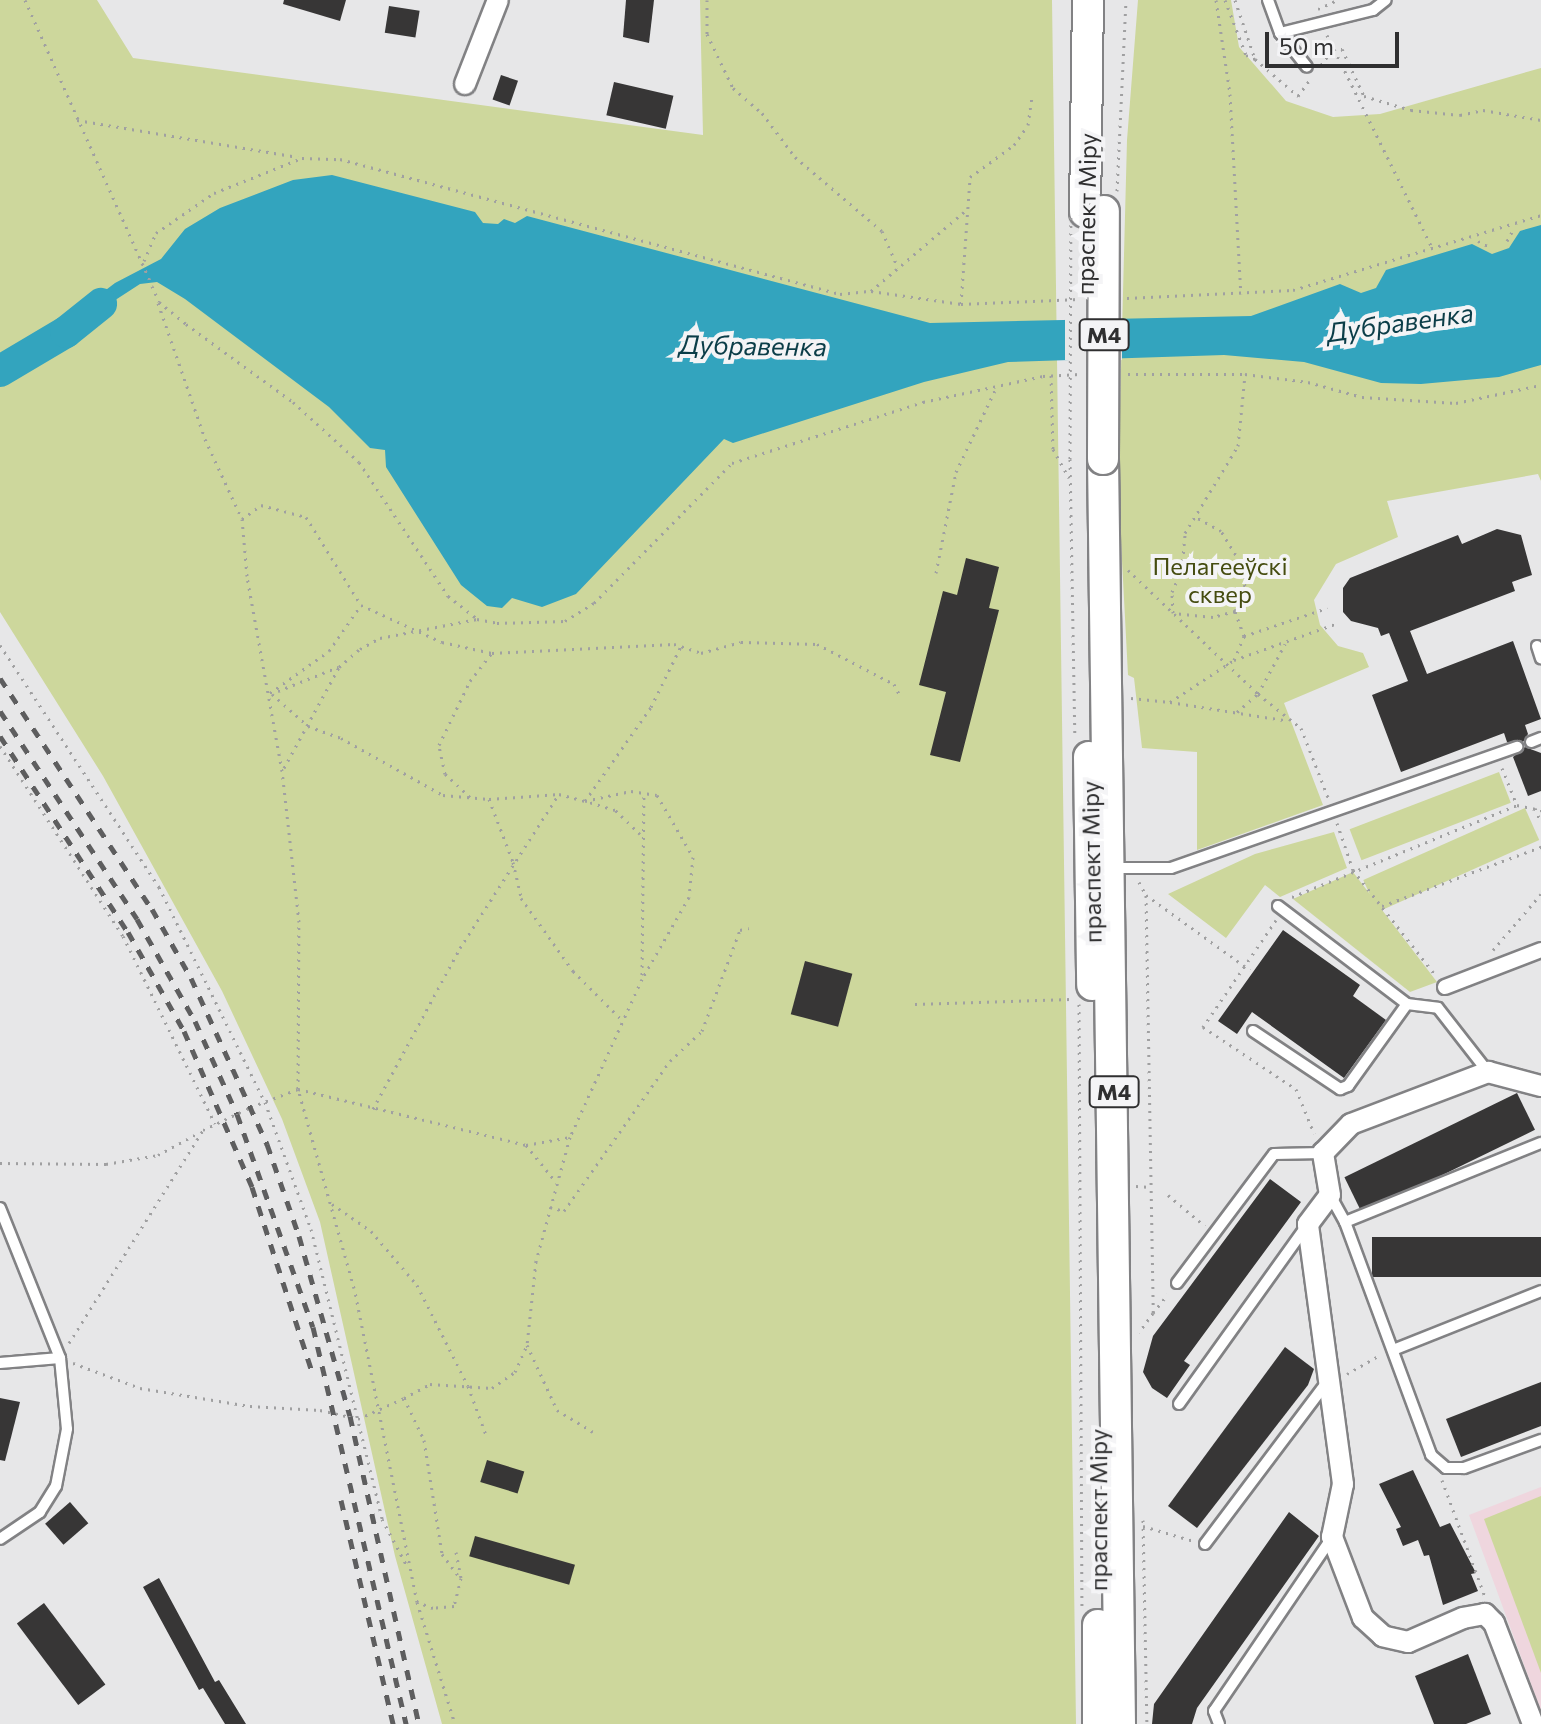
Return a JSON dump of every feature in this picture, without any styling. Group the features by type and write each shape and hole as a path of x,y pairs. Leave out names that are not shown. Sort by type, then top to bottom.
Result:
{"main road":[{"name":"праспект Міру","path":"1088,0 1094,208"},
{"name":"праспект Міру","path":"1098,1724 1098,1377 1082,465 1106,0"},
{"name":"праспект Міру","path":"1082,465 1122,868 1120,1724"}],"street":[{"path":"465,84 498,0"},
{"path":"1445,987 1541,950"},
{"path":"1533,1724 1494,1623 1485,1614 1463,1618 1408,1642 1383,1636 1363,1618 1332,1537 1343,1484 1308,1224 1330,1195 1323,1153 1351,1124 1488,1072 1541,1086"}],"lane":[{"path":"1268,0 1280,33 1307,67"},
{"path":"1280,33 1373,10 1386,0"},
{"path":"1537,646 1541,658"},
{"path":"1122,868 1171,868 1334,814 1517,747"},
{"path":"1278,906 1407,1004 1438,1008 1488,1072"},
{"path":"1253,1031 1340,1089 1348,1086 1407,1004"},
{"path":"1345,1222 1541,1143"},
{"path":"1177,1283 1274,1154 1323,1153"},
{"path":"1330,1195 1345,1222 1431,1455 1446,1468 1464,1468 1541,1440"},
{"path":"0,1208 60,1358 67,1429 62,1473 40,1512 0,1539"},
{"path":"1179,1404 1308,1224"},
{"path":"1393,1350 1541,1291"},
{"path":"0,1363 60,1358"},
{"path":"1205,1544 1328,1385"},
{"path":"1219,1724 1214,1711 1332,1537"}],"path":[{"path":"25,0 76,120 144,261 205,439 242,519 247,576 282,771 299,922 298,1089 354,1288 409,1570 455,1724"},
{"path":"707,0 707,34 733,88 831,192 882,231 898,268"},
{"path":"1075,737 1082,465 1094,208 1126,0"},
{"path":"1216,0 1230,94 1241,294"},
{"path":"1225,0 1246,55 1255,59 1298,96 1333,49"},
{"path":"1235,0 1255,59"},
{"path":"1333,49 1432,248"},
{"path":"1333,49 1342,49 1364,96 1411,110 1460,115 1483,110 1541,120"},
{"path":"961,304 970,177 1014,145 1028,125 1032,95"},
{"path":"76,120 302,158 340,159 840,294 871,291 961,304 1084,299"},
{"path":"144,261 156,233 178,215 254,174 302,158"},
{"path":"871,291 966,211"},
{"path":"1115,298 1293,290 1541,215"},
{"path":"1507,241 1513,230"},
{"path":"1478,241 1488,246"},
{"path":"152,286 159,302 293,402 359,462 448,596 477,619"},
{"path":"270,693 339,667 380,638 477,619 565,621 594,603 732,463 923,402 1051,375 1083,374"},
{"path":"1114,374 1245,374 1308,382 1362,397 1456,403 1541,385"},
{"path":"1173,613 1172,592 1194,516 1238,446 1245,374"},
{"path":"1051,375 1053,449 1082,465"},
{"path":"936,573 956,472 997,386"},
{"path":"242,519 261,505 306,517 361,605 413,631 492,653 611,644 681,646 701,653 741,642 817,644 894,684 899,694"},
{"path":"1173,613 1213,617 1235,611 1245,594 1244,568 1221,531 1210,520 1194,516"},
{"path":"1119,562 1287,720 1307,730"},
{"path":"270,693 329,651 361,605"},
{"path":"1244,636 1327,608"},
{"path":"1234,660 1244,636 1235,611"},
{"path":"1170,702 1224,663 1335,624"},
{"path":"1237,712 1258,694 1286,642"},
{"path":"0,645 159,887 265,1102 311,1229 382,1519 409,1570"},
{"path":"585,801 651,707 681,646"},
{"path":"470,797 445,774 439,745 470,681 492,653"},
{"path":"282,771 339,667"},
{"path":"270,693 308,726 341,738 443,795 489,799 559,794 615,810 640,834"},
{"path":"1123,697 1287,720"},
{"path":"1301,728 1353,870 1445,987"},
{"path":"0,746 123,936 215,1124"},
{"path":"1497,755 1517,805"},
{"path":"203,1130 60,1358 140,1388 250,1406 320,1410 358,1419 377,1415 430,1384 492,1388 515,1372 527,1345 536,1261 570,1137 642,979 689,897 693,857 657,795 644,792 585,801"},
{"path":"642,979 640,834 644,792"},
{"path":"373,1109 513,862 559,794"},
{"path":"489,799 513,862 521,898 573,971 624,1022"},
{"path":"1353,870 1517,805 1541,810"},
{"path":"1535,808 1541,823"},
{"path":"1382,906 1541,847"},
{"path":"1122,868 1146,895 1250,970"},
{"path":"1490,953 1541,894"},
{"path":"1146,895 1153,1313"},
{"path":"550,1207 564,1211 670,1061 702,1031 740,930 749,928"},
{"path":"915,1004 1079,999 1082,1613"},
{"path":"0,1163 106,1164 158,1155 215,1124 298,1089 526,1145 570,1137"},
{"path":"1296,1089 1313,1130"},
{"path":"526,1145 556,1182"},
{"path":"1136,1186 1151,1187"},
{"path":"1168,1195 1214,1233"},
{"path":"330,1202 371,1231 417,1285 468,1386 486,1435"},
{"path":"1140,1346 1139,1330 1177,1283"},
{"path":"527,1345 557,1410 593,1432"},
{"path":"1328,1385 1357,1366 1393,1350"},
{"path":"404,1398 424,1440 442,1554 461,1578"},
{"path":"1431,1455 1461,1522 1494,1623"},
{"path":"1143,1511 1147,1724"},
{"path":"1143,1526 1205,1544"},
{"path":"417,1602 433,1608 454,1606 461,1578 456,1552"}],"shaded area":[{"path":"1541,1487 1541,1711 1469,1515"}],"green space":[{"path":"0,0 97,0 133,58 703,135 700,0 1052,0 1076,1724 442,1724 395,1556 320,1222 282,1119 222,991 103,776 0,612"},
{"name":"Пелагееўскі сквер","path":"1138,0 1231,0 1239,47 1286,101 1333,117 1380,114 1541,68 1541,481 1538,474 1387,501 1398,537 1336,564 1314,600 1320,625 1338,646 1363,653 1369,667 1284,703 1323,805 1197,850 1197,752 1142,748 1134,678 1128,675 1118,484 1127,140"},
{"path":"1499,772 1511,803 1361,860 1350,829"},
{"path":"1525,808 1539,840 1378,912 1363,880"},
{"path":"1334,832 1347,868 1280,897 1265,885 1226,938 1168,894 1255,854"},
{"path":"1353,872 1437,982 1410,992 1293,899"},
{"path":"1541,1496 1541,1673 1484,1519"}],"water":[{"path":"332,175 475,212 483,223 498,224 504,219 515,223 527,216 930,323 1251,316 1340,284 1361,293 1376,288 1386,270 1472,244 1492,254 1509,248 1520,231 1541,225 1541,365 1499,377 1421,384 1381,383 1304,362 1224,355 1008,362 924,382 733,443 724,439 576,594 542,607 512,598 502,608 487,606 461,585 386,467 385,450 370,448 329,407 185,299 157,282 140,284 66,332 81,309 115,283 161,259 185,229 220,208 293,180"}],"pier":[{"path":"1065,317 1122,317 1122,360 1065,360"}],"building":[{"path":"284,0 346,0 340,21 283,4"},
{"path":"626,0 654,0 649,43 623,37"},
{"path":"389,6 420,11 415,38 385,33"},
{"path":"501,75 518,81 510,105 493,100"},
{"path":"614,82 673,96 666,129 606,115"},
{"path":"1497,529 1521,535 1532,575 1512,582 1515,591 1410,631 1427,674 1513,641 1541,719 1525,725 1528,734 1523,742 1507,742 1504,733 1401,772 1372,695 1408,681 1389,633 1381,636 1378,628 1351,621 1343,612 1343,588 1350,578 1458,535 1462,544"},
{"path":"966,558 999,567 989,608 999,610 960,762 930,755 946,692 919,685 943,591 957,595"},
{"path":"1525,747 1541,753 1541,791 1528,796 1513,757"},
{"path":"1283,930 1360,985 1353,996 1386,1020 1344,1078 1252,1012 1237,1034 1218,1021"},
{"path":"805,961 852,974 838,1027 791,1014"},
{"path":"1517,1093 1535,1130 1362,1214 1344,1177"},
{"path":"1270,1179 1301,1202 1184,1361 1190,1365 1167,1398 1152,1388 1143,1372 1153,1336"},
{"path":"1372,1237 1541,1237 1541,1277 1372,1277"},
{"path":"1285,1347 1314,1369 1308,1385 1197,1528 1168,1506"},
{"path":"1541,1382 1541,1426 1461,1457 1446,1419"},
{"path":"0,1398 20,1402 5,1461 0,1460"},
{"path":"487,1460 524,1471 518,1493 480,1482"},
{"path":"1413,1470 1440,1527 1450,1523 1476,1573 1471,1574 1478,1591 1443,1605 1429,1555 1424,1556 1418,1540 1403,1546 1396,1529 1401,1527 1379,1484"},
{"path":"70,1502 88,1523 63,1545 45,1524"},
{"path":"1289,1512 1319,1536 1197,1708 1192,1724 1152,1724 1154,1704"},
{"path":"475,1536 575,1565 569,1585 469,1556"},
{"path":"159,1578 215,1682 219,1680 246,1724 225,1724 203,1688 199,1690 143,1587"},
{"path":"44,1603 105,1684 78,1705 17,1623"},
{"path":"1468,1654 1491,1714 1466,1724 1434,1724 1415,1676"}],"waterway":[{"name":"Дубравенка","path":"0,371 66,332 101,304"}],"railway":[{"path":"0,678 152,909 191,978 267,1144 299,1236 350,1416 419,1724"},
{"path":"0,711 137,919 195,1021 237,1114 313,1327 406,1724"},
{"path":"0,736 128,932 184,1031 252,1187 313,1375"},
{"path":"341,1500 393,1724"}]}
